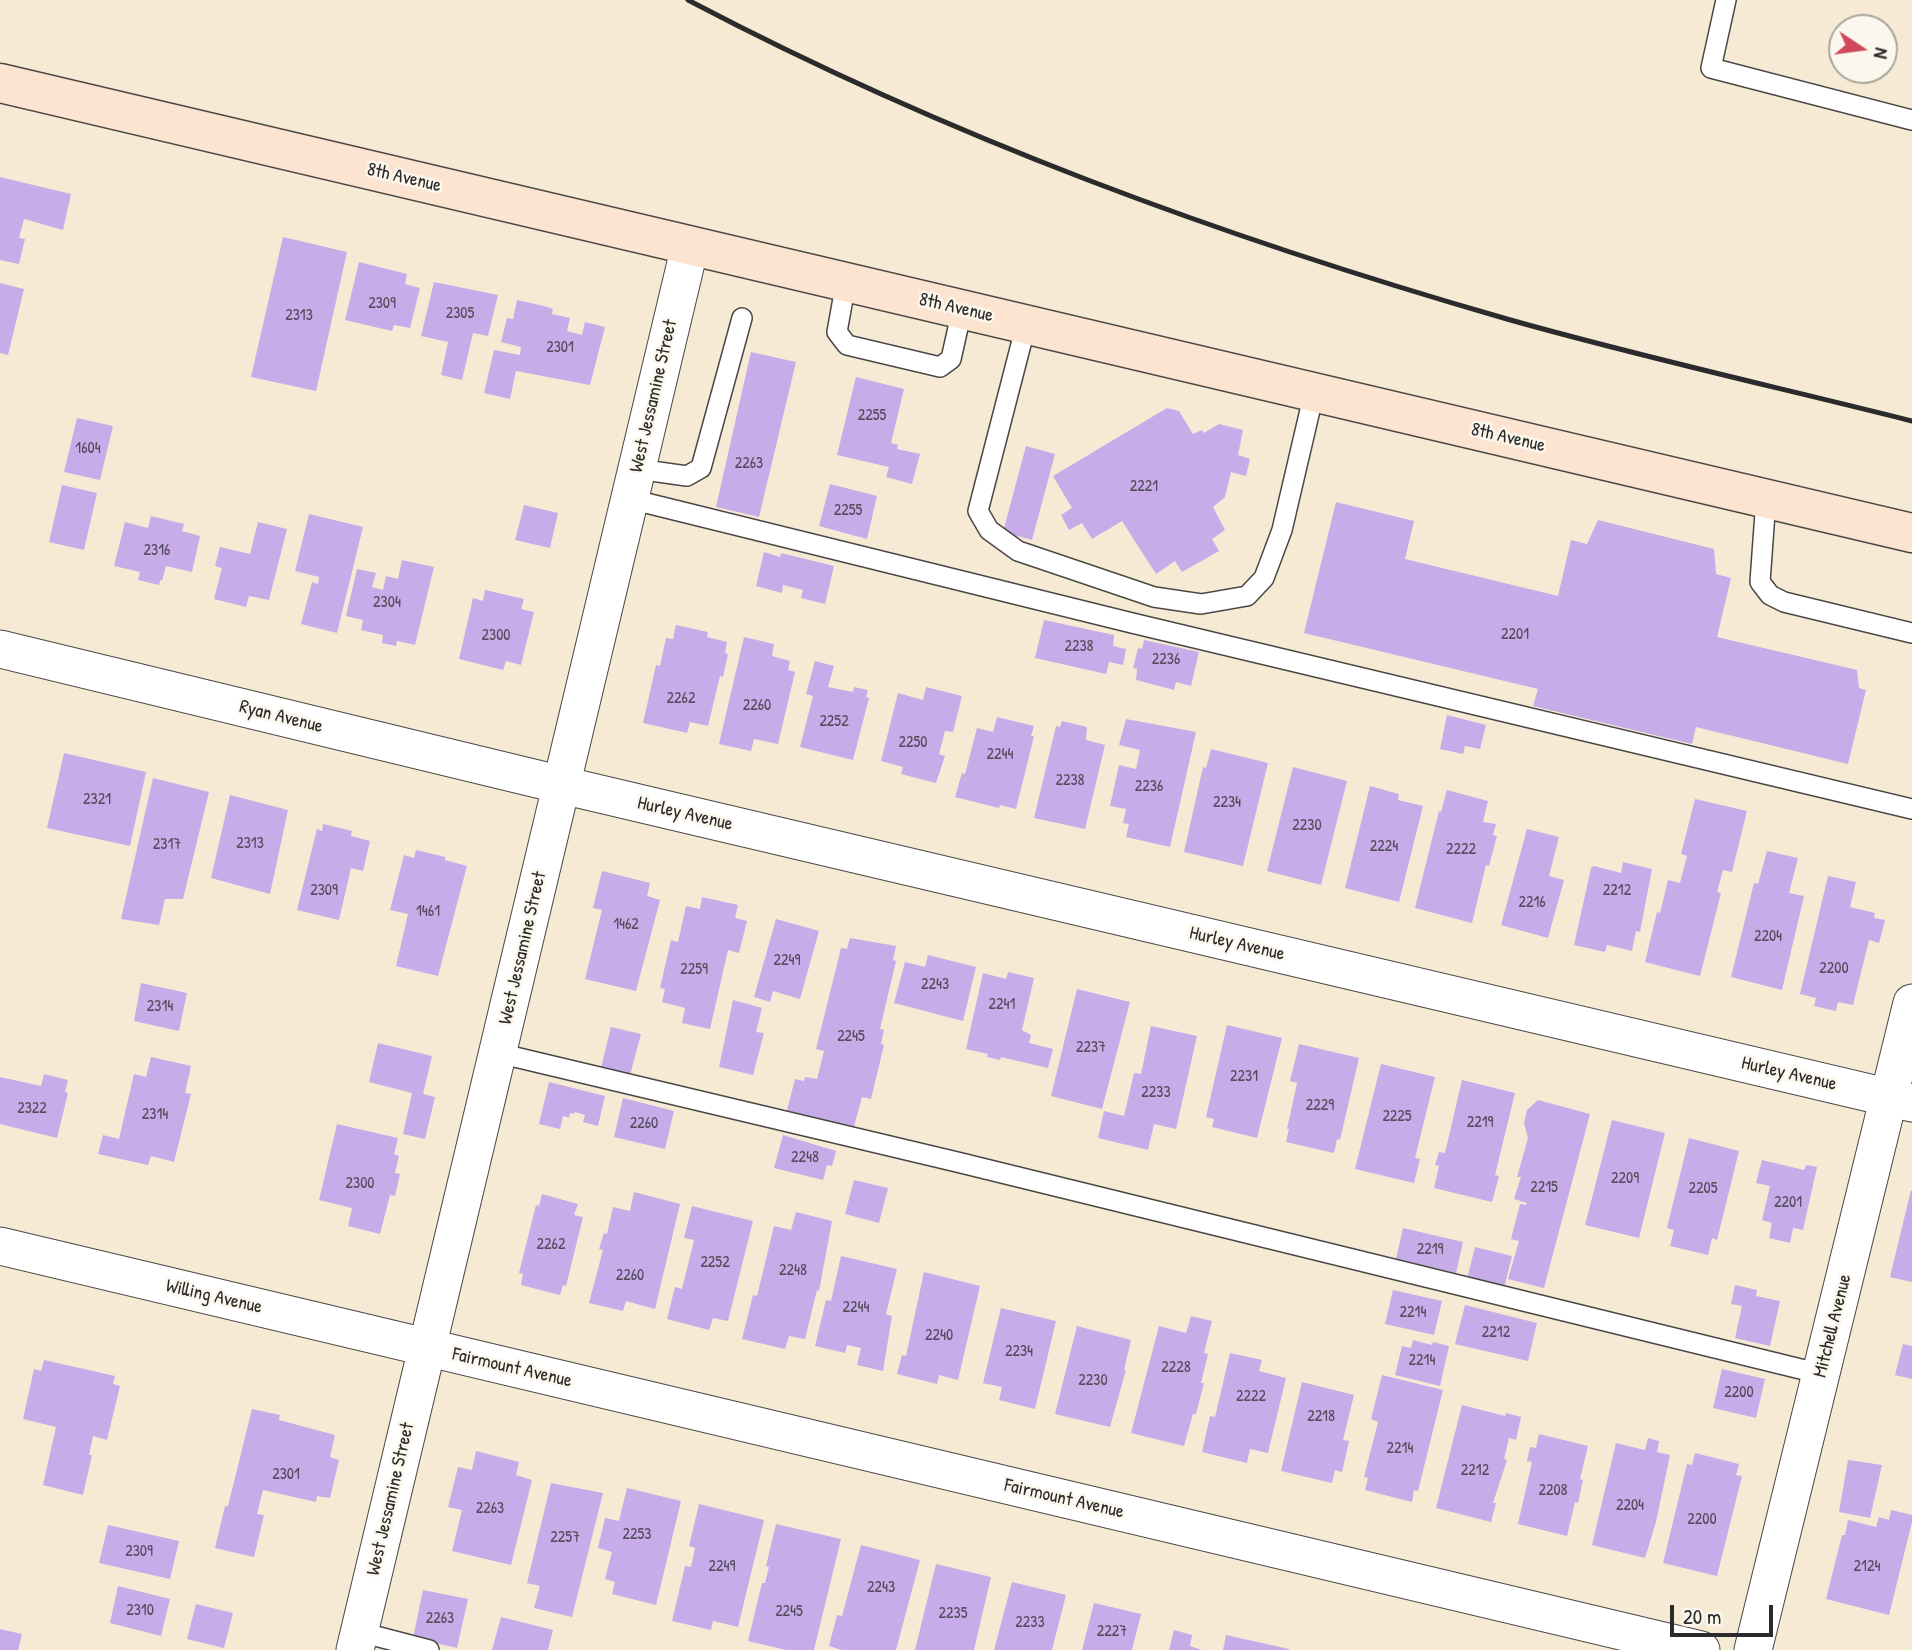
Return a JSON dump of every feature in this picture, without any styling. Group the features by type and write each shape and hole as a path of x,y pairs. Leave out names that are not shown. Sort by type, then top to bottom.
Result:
{"main road":[{"name":"8th Avenue","path":"0,83 1912,533"}],"street":[{"name":"West Jessamine Street","path":"358,1641 690,246"},
{"name":"Ryan Avenue","path":"0,649 562,785"},
{"name":"Hurley Avenue","path":"562,785 1900,1100"},
{"name":"Mitchell Avenue","path":"1753,1650 1821,1374 1900,1100 1912,1003"},
{"name":"Willing Avenue","path":"0,1246 428,1348"},
{"name":"Fairmount Avenue","path":"428,1348 1701,1650"}],"lane":[{"path":"1726,0 1711,68 1912,120"},
{"path":"846,282 837,332 847,345 940,368 951,359 962,310"},
{"path":"633,484 687,476 701,468 742,318"},
{"path":"1026,325 978,511 989,530 1018,551 1154,597 1201,604 1247,596 1264,578 1282,530 1314,393"},
{"path":"633,484 1158,629 1912,809"},
{"path":"1766,499 1760,582 1770,595 1784,602 1912,632"},
{"path":"498,1053 957,1162 1821,1374"},
{"path":"358,1641 429,1650"}],"building":[{"path":"0,177 71,194 63,230 24,219 19,238 25,239 19,264 0,260"},
{"path":"283,237 347,252 316,391 251,377"},
{"path":"359,262 407,274 405,284 420,288 410,328 394,325 392,331 345,320"},
{"path":"434,282 498,295 488,336 473,333 462,380 441,375 448,342 421,336"},
{"path":"0,283 24,289 8,355 0,353"},
{"path":"517,300 553,309 552,314 570,318 567,331 582,335 585,322 605,327 590,385 516,371 510,399 484,393 494,350 520,355 521,347 501,342 507,318 513,319"},
{"path":"751,352 796,362 759,517 716,507"},
{"path":"856,377 904,389 891,443 898,445 897,449 920,454 912,484 886,477 889,467 837,455"},
{"path":"1167,408 1179,411 1193,434 1202,430 1204,433 1219,424 1243,430 1238,455 1250,459 1246,476 1231,472 1225,497 1213,507 1225,530 1212,539 1219,551 1182,572 1175,561 1156,574 1122,521 1092,539 1082,523 1069,530 1061,515 1072,508 1053,476"},
{"path":"77,418 113,426 100,480 64,472"},
{"path":"1026,446 1055,454 1032,540 1003,532"},
{"path":"830,484 877,496 867,539 819,526"},
{"path":"62,485 97,493 84,550 49,542"},
{"path":"1336,502 1414,521 1405,559 1558,596 1571,540 1587,544 1598,520 1714,549 1716,574 1731,578 1717,637 1857,670 1859,688 1866,690 1848,764 1696,727 1692,744 1533,706 1538,689 1304,633"},
{"path":"524,505 558,513 550,548 515,540"},
{"path":"309,514 363,527 337,633 301,624 312,582 318,584 319,577 295,571"},
{"path":"151,516 184,524 182,531 200,536 192,572 166,566 159,585 138,580 140,572 114,566 125,522 148,528"},
{"path":"258,522 287,529 269,600 249,596 246,607 214,599 222,568 215,566 220,547 250,554"},
{"path":"764,552 780,557 781,553 834,566 825,604 801,598 803,590 783,585 782,593 756,586"},
{"path":"402,560 434,567 415,645 397,641 396,646 382,643 383,635 361,630 363,620 346,616 357,569 376,573 372,587 383,590 386,576 398,579"},
{"path":"485,590 524,599 521,609 534,612 521,665 506,661 503,670 459,659 473,598 483,601"},
{"path":"1044,620 1114,635 1113,646 1126,649 1123,665 1109,662 1106,674 1035,658"},
{"path":"676,625 708,632 707,637 727,642 725,653 728,654 723,677 720,676 708,726 690,722 687,733 643,723 656,665 660,666 666,638 673,639"},
{"path":"744,637 774,644 772,656 790,661 788,670 795,672 778,744 754,739 751,751 719,744"},
{"path":"1144,640 1199,652 1191,686 1176,682 1174,690 1136,680 1137,669 1133,668 1138,648 1142,649"},
{"path":"815,661 834,666 828,687 853,692 854,687 868,690 866,697 869,698 853,760 800,747 813,696 806,694"},
{"path":"926,687 962,696 953,732 945,731 939,754 945,756 936,783 901,774 903,767 881,761 898,693 923,700"},
{"path":"1447,715 1486,725 1480,749 1465,746 1463,754 1440,749"},
{"path":"997,717 1034,726 1031,736 1034,736 1016,809 1000,805 999,808 955,797 962,773 965,774 977,728 993,732"},
{"path":"1126,719 1196,732 1170,847 1126,837 1129,824 1123,823 1126,809 1110,806 1119,765 1136,769 1140,750 1119,745"},
{"path":"1062,721 1087,727 1086,740 1105,745 1085,829 1034,818 1056,726 1060,727"},
{"path":"1211,749 1268,763 1243,866 1184,852 1203,767 1206,768"},
{"path":"64,753 146,772 130,846 47,828"},
{"path":"1293,767 1347,781 1321,885 1267,871"},
{"path":"153,778 209,792 183,899 165,899 159,925 121,919"},
{"path":"1370,786 1399,794 1398,800 1423,806 1399,902 1345,888"},
{"path":"1447,790 1488,801 1483,822 1496,824 1493,835 1497,836 1489,866 1486,865 1472,923 1415,908 1439,811 1441,812"},
{"path":"230,795 288,810 270,894 211,878"},
{"path":"1695,799 1747,811 1732,872 1723,870 1717,892 1721,893 1700,976 1645,962 1668,880 1680,883 1687,856 1681,854"},
{"path":"323,824 352,831 351,836 370,841 363,871 351,868 339,920 297,910 317,829 322,831"},
{"path":"1527,829 1559,837 1549,876 1564,880 1548,938 1501,925"},
{"path":"416,850 467,866 438,976 396,966 408,914 390,910 404,855 414,858"},
{"path":"1767,851 1798,858 1789,893 1804,896 1782,990 1731,977 1754,883 1758,884"},
{"path":"1623,862 1652,869 1640,932 1636,931 1632,951 1607,945 1605,952 1574,945 1591,868 1594,866 1621,873"},
{"path":"602,871 650,883 647,896 660,900 636,991 585,979 602,910 593,908"},
{"path":"1828,876 1856,882 1850,907 1875,913 1874,918 1885,920 1879,943 1869,940 1853,1005 1838,1002 1836,1011 1814,1006 1816,998 1800,994"},
{"path":"702,897 738,905 735,918 747,921 739,953 728,950 710,1029 682,1023 685,1008 662,1002 665,989 660,988 671,940 678,942 686,906 700,909"},
{"path":"776,919 819,931 800,999 773,991 770,1002 754,997"},
{"path":"850,938 896,946 893,960 896,961 880,1029 884,1030 881,1044 884,1045 871,1099 862,1097 853,1130 786,1114 795,1079 817,1079 824,1051 816,1049 841,948 847,949"},
{"path":"928,955 976,967 963,1021 894,1003 905,962 925,967"},
{"path":"1008,972 1034,978 1022,1030 1031,1035 1029,1043 1053,1049 1048,1068 1001,1057 1000,1060 987,1057 988,1054 966,1049 983,973 1006,979"},
{"path":"141,983 187,993 179,1031 134,1021"},
{"path":"1077,989 1130,1002 1102,1109 1051,1096"},
{"path":"733,1000 762,1008 756,1032 764,1033 753,1075 719,1067"},
{"path":"1227,1025 1282,1038 1257,1138 1212,1127 1214,1119 1206,1117"},
{"path":"1151,1026 1197,1036 1176,1129 1154,1124 1148,1150 1098,1138 1104,1111 1124,1116 1134,1073 1141,1074"},
{"path":"611,1027 641,1034 630,1075 601,1068"},
{"path":"378,1043 432,1056 423,1094 435,1097 425,1139 403,1134 412,1093 369,1082"},
{"path":"1299,1044 1359,1058 1340,1140 1337,1139 1334,1153 1286,1142 1297,1083 1290,1081"},
{"path":"151,1057 191,1066 185,1093 191,1094 174,1162 151,1156 148,1165 98,1154 103,1135 119,1139 134,1074 146,1077"},
{"path":"1381,1064 1435,1077 1415,1158 1420,1159 1414,1183 1355,1169"},
{"path":"44,1074 68,1080 65,1092 68,1093 57,1138 0,1124 0,1077 41,1086"},
{"path":"1462,1080 1515,1093 1495,1175 1499,1176 1492,1202 1434,1188 1439,1166 1435,1165 1439,1152 1445,1153"},
{"path":"549,1082 605,1096 598,1126 583,1122 585,1115 575,1112 570,1113 569,1118 563,1116 560,1129 539,1124"},
{"path":"623,1098 674,1111 665,1149 614,1137"},
{"path":"1538,1100 1590,1114 1544,1288 1508,1279 1519,1241 1511,1239 1520,1204 1527,1203 1514,1199 1528,1138 1524,1123 1527,1110"},
{"path":"1612,1120 1665,1133 1639,1238 1585,1225"},
{"path":"337,1124 398,1138 394,1154 399,1156 395,1173 400,1174 395,1196 390,1195 380,1234 348,1226 352,1208 319,1200"},
{"path":"783,1135 836,1151 832,1166 827,1165 823,1180 774,1168"},
{"path":"1689,1138 1739,1151 1717,1240 1712,1238 1708,1255 1670,1246 1674,1230 1667,1228"},
{"path":"1762,1160 1804,1170 1806,1165 1817,1167 1803,1230 1793,1228 1790,1243 1769,1238 1772,1223 1762,1220 1770,1186 1756,1183"},
{"path":"854,1180 888,1188 879,1223 845,1214"},
{"path":"1912,1191 1912,1282 1890,1277"},
{"path":"634,1192 680,1204 655,1309 626,1301 623,1311 589,1303 603,1250 599,1249 604,1233 607,1234 613,1207 630,1211"},
{"path":"542,1194 578,1204 574,1215 583,1217 566,1286 563,1285 560,1295 521,1285 523,1274 519,1273 536,1205 539,1206"},
{"path":"692,1206 753,1221 728,1321 713,1318 709,1330 667,1319 675,1287 682,1289 694,1240 684,1238"},
{"path":"796,1212 832,1221 819,1291 817,1290 805,1339 789,1336 785,1349 742,1339 753,1295 757,1296 774,1226 791,1230"},
{"path":"1403,1228 1463,1242 1456,1273 1396,1259"},
{"path":"1475,1247 1512,1256 1504,1288 1467,1279"},
{"path":"841,1256 897,1269 886,1314 892,1316 883,1371 857,1365 861,1348 847,1345 845,1353 815,1346 826,1300 831,1301"},
{"path":"924,1272 980,1286 958,1380 939,1375 937,1384 897,1374 902,1355 906,1356"},
{"path":"1735,1285 1757,1290 1756,1296 1780,1301 1770,1346 1735,1338 1742,1306 1731,1304"},
{"path":"1393,1290 1442,1301 1434,1335 1385,1324"},
{"path":"1465,1305 1537,1323 1528,1361 1455,1344"},
{"path":"1001,1308 1056,1321 1035,1409 999,1400 1002,1387 983,1383"},
{"path":"1191,1316 1212,1321 1204,1353 1208,1354 1201,1383 1204,1383 1184,1446 1131,1433 1159,1326 1186,1333"},
{"path":"1077,1326 1131,1340 1126,1370 1110,1427 1055,1414"},
{"path":"1413,1340 1449,1346 1440,1386 1395,1375 1402,1346 1411,1348"},
{"path":"1903,1344 1912,1346 1912,1379 1895,1375"},
{"path":"1230,1353 1262,1360 1259,1371 1286,1378 1268,1453 1250,1449 1247,1463 1202,1452 1210,1416 1215,1417"},
{"path":"44,1360 115,1376 113,1384 120,1386 107,1440 93,1436 89,1455 92,1455 83,1495 43,1485 56,1427 23,1419 34,1369 41,1371"},
{"path":"1722,1369 1765,1379 1756,1418 1713,1408"},
{"path":"1382,1375 1443,1390 1418,1491 1414,1490 1412,1502 1365,1490 1368,1478 1364,1477 1378,1422 1371,1419"},
{"path":"1302,1382 1354,1395 1343,1440 1349,1441 1342,1472 1335,1470 1332,1483 1281,1471"},
{"path":"1462,1405 1505,1416 1506,1413 1521,1417 1516,1440 1509,1438 1504,1459 1507,1460 1493,1503 1496,1503 1491,1522 1436,1508"},
{"path":"252,1409 280,1415 279,1420 335,1435 330,1457 339,1460 330,1498 317,1496 316,1502 263,1490 257,1514 264,1515 254,1557 215,1548"},
{"path":"1539,1434 1588,1446 1580,1479 1583,1480 1578,1503 1575,1502 1567,1536 1518,1524 1532,1462 1527,1461 1530,1447 1536,1448"},
{"path":"1648,1438 1659,1441 1657,1452 1670,1455 1656,1522 1645,1558 1592,1545 1616,1443 1645,1450"},
{"path":"476,1451 519,1462 516,1475 532,1480 511,1565 452,1551 462,1510 448,1507 458,1467 472,1470"},
{"path":"1695,1453 1739,1464 1736,1475 1742,1476 1717,1576 1663,1563 1687,1464 1692,1465"},
{"path":"1848,1460 1882,1465 1870,1518 1839,1512"},
{"path":"551,1483 603,1493 572,1617 534,1608 540,1586 527,1583"},
{"path":"627,1488 681,1501 656,1605 612,1594 615,1582 605,1579 612,1552 598,1548 605,1518 619,1521"},
{"path":"699,1504 764,1520 738,1627 713,1621 711,1630 672,1621 685,1566 691,1567 695,1548 689,1546"},
{"path":"1891,1510 1912,1515 1912,1522 1889,1615 1826,1599 1848,1520 1876,1527 1879,1517 1889,1520"},
{"path":"776,1524 841,1539 814,1650 786,1650 748,1641 762,1583 765,1583 769,1567 766,1566"},
{"path":"108,1525 179,1541 170,1579 99,1563"},
{"path":"861,1545 920,1560 896,1650 842,1650 829,1646 837,1615 842,1616"},
{"path":"936,1564 991,1577 974,1650 915,1650"},
{"path":"1012,1582 1066,1595 1052,1650 994,1650"},
{"path":"118,1586 170,1599 161,1636 110,1623"},
{"path":"423,1590 468,1599 457,1648 413,1638"},
{"path":"1094,1603 1141,1614 1132,1650 1082,1650"},
{"path":"196,1604 233,1613 224,1648 187,1639"},
{"path":"501,1617 553,1630 548,1650 492,1650"},
{"path":"0,1629 22,1634 18,1650 0,1650"},
{"path":"1174,1630 1192,1635 1190,1646 1202,1650 1169,1650"},
{"path":"1226,1635 1289,1649 1289,1650 1223,1650"}],"railway":[{"path":"688,0 786,50 987,140 1192,219 1402,288 1507,319 1912,421"}]}
